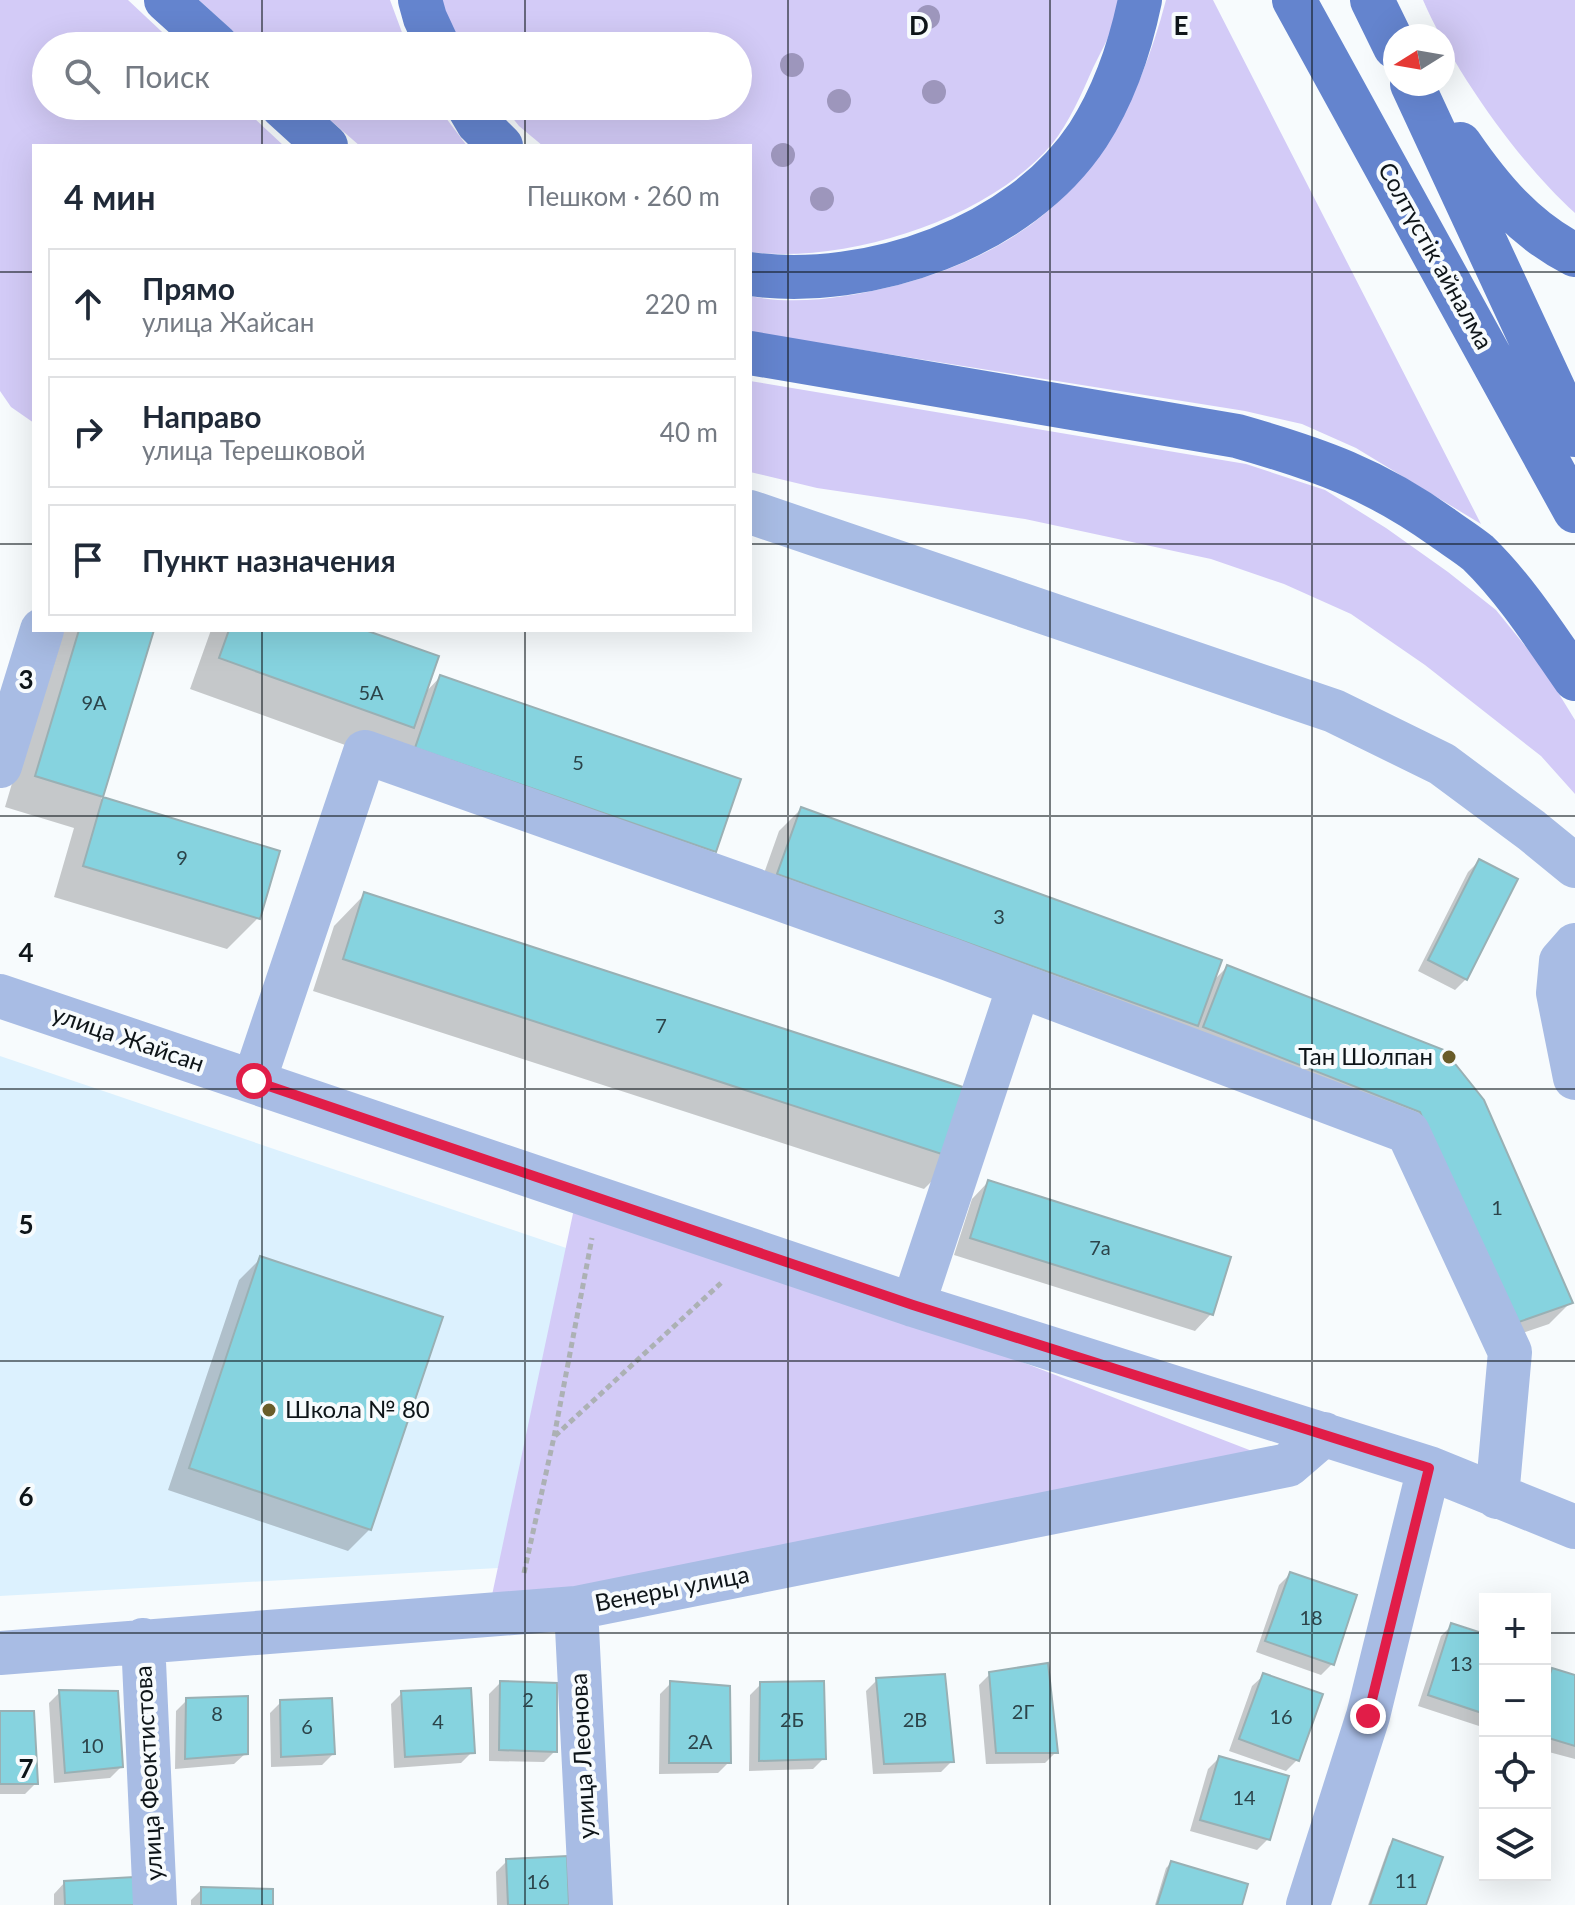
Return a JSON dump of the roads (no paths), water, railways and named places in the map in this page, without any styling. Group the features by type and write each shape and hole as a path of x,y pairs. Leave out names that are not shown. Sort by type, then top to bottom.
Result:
{"main road":[{"path":"166,0 201,32"},
{"path":"420,0 432,32"},
{"path":"752,274 779,278 889,265 938,249 1022,202 1056,174 1087,136 1116,85 1131,43 1140,0"},
{"name":"Солтүстік айналма","path":"1294,0 1575,511"},
{"path":"1372,0 1384,24"},
{"name":"Солтүстік айналма","path":"1418,96 1575,435"},
{"path":"1427,96 1469,157 1511,210 1536,231 1575,255"},
{"path":"297,120 324,144"},
{"path":"476,120 499,144"},
{"path":"752,353 1237,436 1303,455 1363,478 1415,508 1476,552 1520,601 1575,679"}],"street":[{"path":"752,513 1334,711 1442,764 1575,866"},
{"path":"0,766 41,632"},
{"path":"254,1081 365,752 1019,986 1408,1132 1510,1352 1497,1497"},
{"path":"1575,945 1561,961 1558,993 1575,1078"},
{"path":"913,1305 1019,986"},
{"name":"улица Жайсан","path":"0,996 913,1305 1429,1468 1574,1525"},
{"name":"Венеры улица","path":"0,1653 576,1608 1288,1465 1324,1434"},
{"path":"1308,1905 1368,1716 1429,1468"},
{"name":"улица Леонова","path":"576,1608 591,1905"},
{"name":"улица Феоктистова","path":"143,1640 155,1905"}],"place":[{"name":"Тан Шолпан","path":"1449,1057"},
{"name":"Школа № 80","path":"269,1410"}]}
